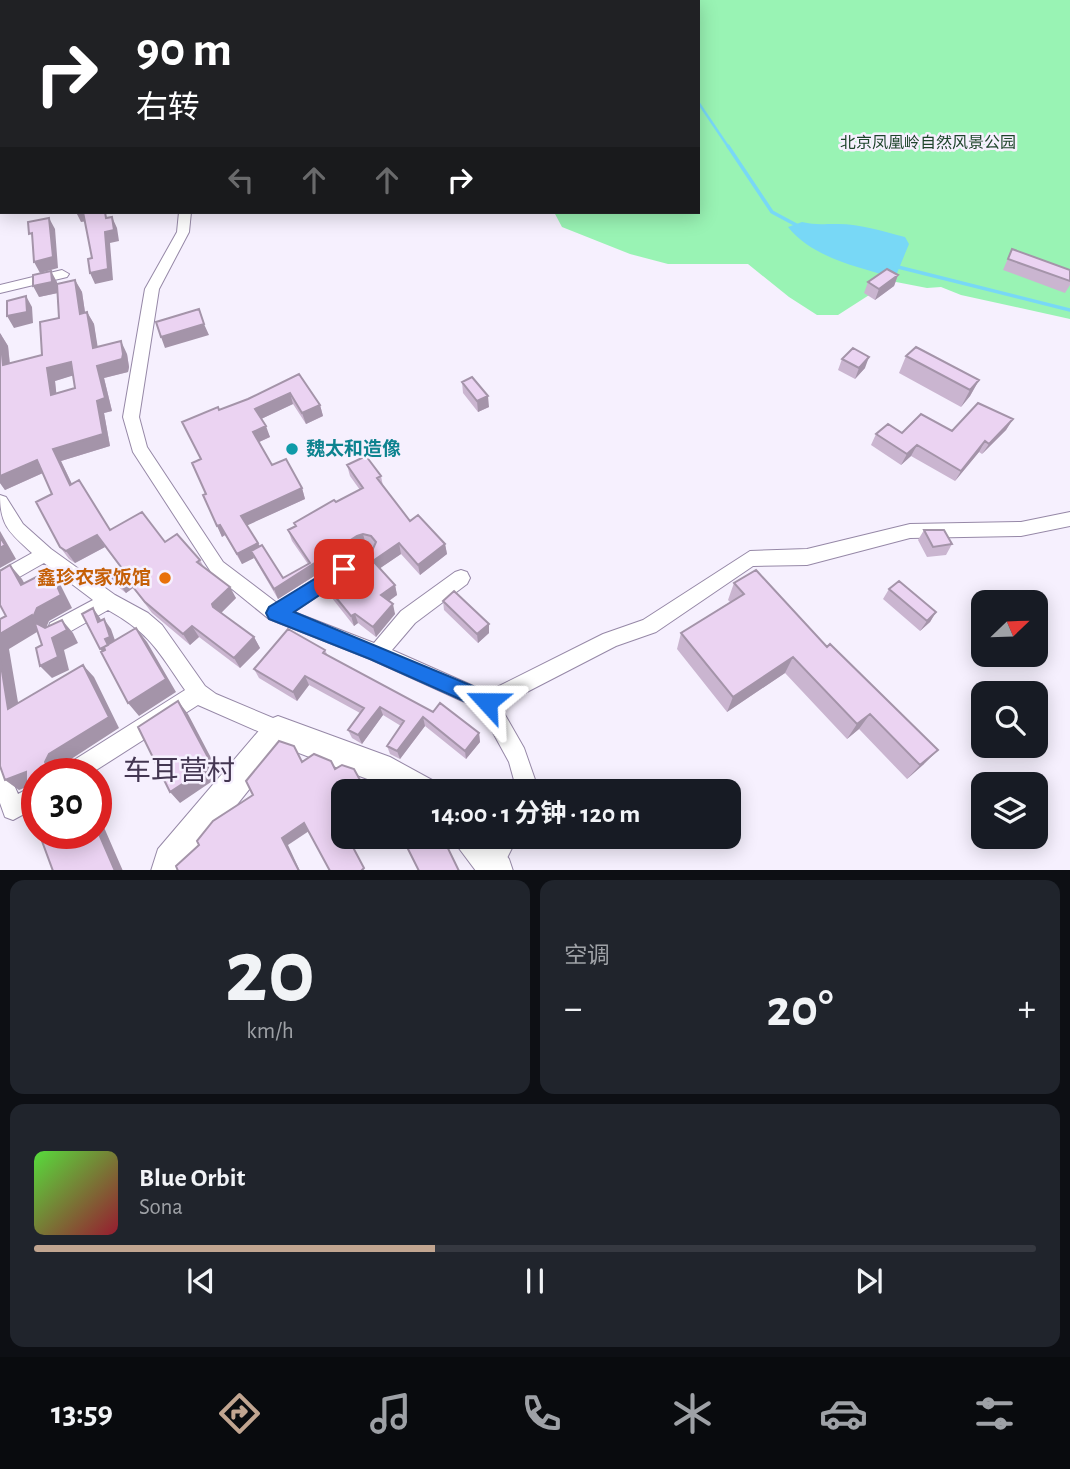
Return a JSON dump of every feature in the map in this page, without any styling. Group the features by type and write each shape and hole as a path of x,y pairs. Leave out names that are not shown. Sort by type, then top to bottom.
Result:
{"street":[{"path":"185,214 183,232 152,289 131,417 139,448 193,536 217,567 276,613 377,653 487,702 517,755 526,779"},
{"path":"0,289 62,275"},
{"path":"0,502 17,529 45,554 108,601 141,619 155,631 198,693 209,701 379,768 399,779"},
{"path":"487,702 610,640 649,626 750,559 807,557 910,531 1021,529 1070,519"},
{"path":"0,580 45,554"},
{"path":"276,613 367,554"},
{"path":"377,653 408,617 461,578"},
{"path":"57,629 108,601"},
{"path":"95,758 198,693"},
{"path":"167,870 170,860 278,730"},
{"path":"0,776 13,809 21,804"}],"green space":[{"name":"北京凤凰岭自然风景公园","path":"700,0 1070,0 1070,319 961,295 941,287 927,288 891,281 838,315 817,315 789,297 748,264 668,264 630,254 562,227 555,214 700,214"}],"water":[{"path":"802,222 870,228 905,237 909,244 895,278 823,254 798,238 788,227"}],"building":[{"path":"83,214 105,214 106,218 112,217 114,230 105,232 108,269 90,273 88,259 92,258"},
{"path":"49,218 53,257 34,262 32,233 29,234 28,222"},
{"path":"1012,249 1070,270 1070,281 1008,259"},
{"path":"887,269 898,275 879,289 868,282"},
{"path":"51,271 52,282 33,286 33,275"},
{"path":"75,280 80,314 87,312 93,348 121,341 123,354 122,359 97,366 105,398 97,401 103,434 53,449 70,485 79,480 110,530 142,512 165,542 177,534 200,560 197,562 230,587 212,604 213,607 254,637 234,658 192,626 183,634 145,602 125,577 118,582 109,575 121,567 97,535 66,551 60,547 36,502 52,494 37,460 0,476 0,334 3,365 42,355 40,322 59,318 57,284","holes":["71,362 75,388 51,395 47,368"]},
{"path":"26,296 27,312 7,316 7,301"},
{"path":"199,309 204,324 161,337 156,322"},
{"path":"916,347 979,380 970,390 906,356"},
{"path":"853,348 869,357 859,368 842,359"},
{"path":"299,374 320,405 302,413 290,393 255,409 266,426 253,432 272,465 286,459 302,488 241,516 258,543 237,554 220,525 217,526 203,495 206,494 192,463 201,459 182,422 218,407 219,410 248,399"},
{"path":"472,377 488,396 477,401 462,382"},
{"path":"978,403 1013,419 989,444 985,441 961,471 917,445 907,454 876,434 888,424 902,433 921,414 952,431"},
{"path":"366,456 381,476 377,478 410,521 418,515 445,544 418,565 399,543 373,561 395,585 381,595 393,604 373,627 355,614 351,616 324,583 372,551 376,542 371,536 357,536 274,589 251,551 262,545 283,578 310,563 288,530 296,526 294,523 334,500 336,502 363,488 347,465"},
{"path":"924,530 944,530 952,544 933,547"},
{"path":"10,565 21,585 50,570 61,595 37,608 34,615 36,623 45,628 62,620 67,630 52,638 58,657 40,666 36,648 42,645 32,615 0,634 0,619 6,616 0,605 0,571"},
{"path":"756,570 827,647 830,644 938,750 920,765 870,714 857,724 793,657 733,697 681,633 744,594 734,583"},
{"path":"899,581 936,612 927,621 889,589"},
{"path":"454,591 489,624 477,634 443,601"},
{"path":"93,608 98,622 104,619 110,637 105,639 108,645 100,649 82,614"},
{"path":"136,628 166,679 128,703 101,652 105,650 104,647"},
{"path":"288,629 325,650 323,653 433,712 440,703 479,733 465,751 423,717 397,751 387,746 404,721 380,707 358,735 348,730 364,708 305,676 293,692 254,669"},
{"path":"0,659 8,709 83,665 109,717 49,754 47,758 21,758 21,774 5,780 0,766"},
{"path":"178,701 210,761 202,771 170,792 138,727"},
{"path":"279,741 294,746 302,762 314,754 331,761 335,769 342,765 354,769 359,779 331,779 331,849 354,849 364,868 329,870 304,823 282,838 298,870 178,870 176,866 199,845 197,841 213,821 253,795 246,781"},
{"path":"45,849 106,849 115,870 53,870"},
{"path":"408,849 448,849 459,870 418,870"}],"waterway":[{"path":"700,105 729,148"},
{"path":"728,146 772,212 800,227"},
{"path":"894,266 1070,310"}],"place":[{"name":"魏太和造像","path":"292,449"},
{"name":"鑫珍农家饭馆","path":"165,578"}],"district":[{"name":"车耳营村","path":"179,772"}],"route":[{"path":"344,569 276,613 377,653 487,702"}]}
